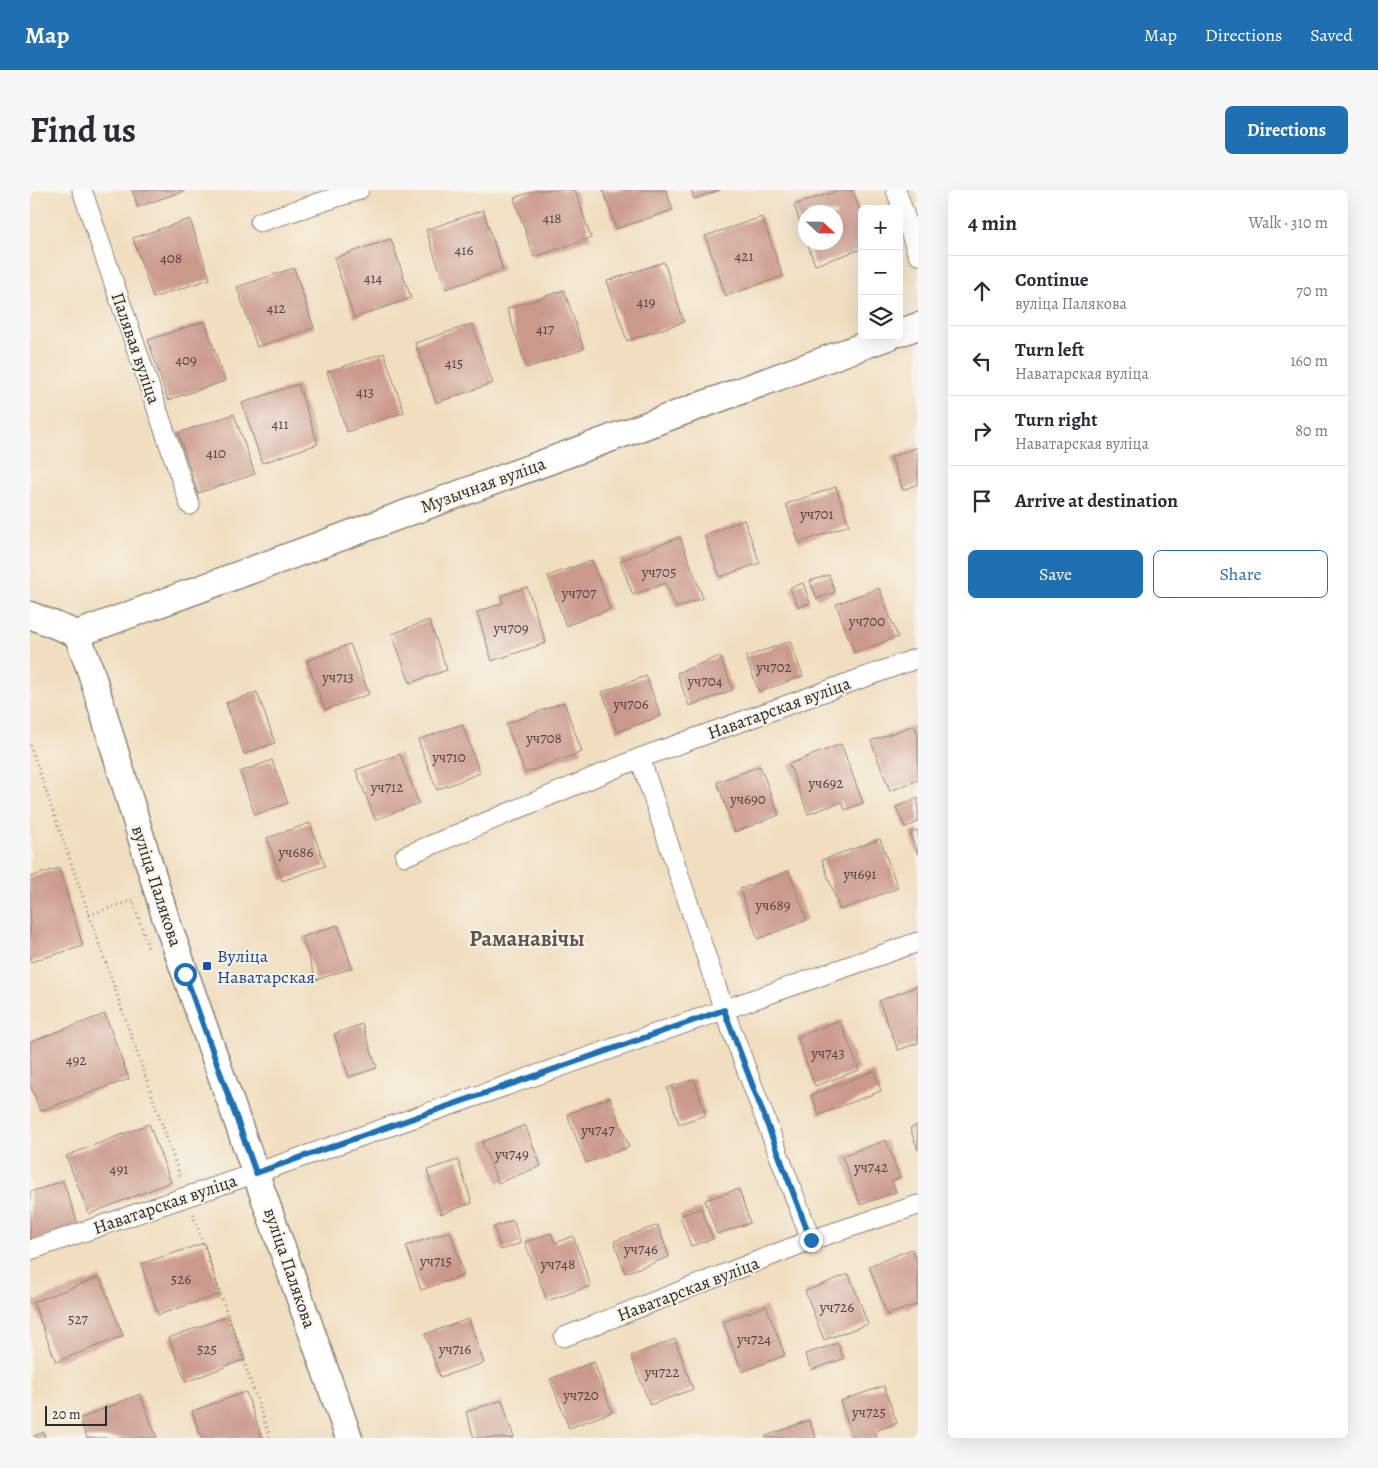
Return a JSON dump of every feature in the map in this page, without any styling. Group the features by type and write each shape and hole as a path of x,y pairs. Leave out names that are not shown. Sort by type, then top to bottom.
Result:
{"street":[{"name":"Палявая вуліца","path":"82,190 190,505"},
{"path":"260,222 359,190"},
{"path":"896,190 918,255"},
{"path":"903,332 918,326"},
{"name":"Музычная вуліца","path":"77,634 879,340"},
{"path":"30,614 77,634"},
{"name":"вуліца Палякова","path":"77,634 91,672 165,916 349,1438"},
{"name":"Наватарская вуліца","path":"405,856 640,758 918,658"},
{"path":"640,758 724,1010 811,1240"},
{"name":"Наватарская вуліца","path":"30,1250 918,942"},
{"name":"Наватарская вуліца","path":"564,1337 811,1240 918,1205"}],"path":[{"path":"30,745 181,1180"},
{"path":"89,915 133,900 149,951"},
{"path":"190,1205 270,1438"}],"building":[{"path":"132,190 186,190 138,207"},
{"path":"537,190 575,190 591,238 534,257 514,198"},
{"path":"603,190 666,190 673,210 616,229"},
{"path":"691,190 720,190 694,199"},
{"path":"840,190 853,190 858,206 858,250 815,265 810,250 843,250 843,205 798,205 798,217 794,205"},
{"path":"483,210 503,270 446,289 426,230"},
{"path":"762,217 783,276 726,296 705,236"},
{"path":"190,219 210,279 153,298 133,238"},
{"path":"391,239 411,298 354,318 334,258"},
{"path":"664,262 684,322 627,341 607,281"},
{"path":"294,268 314,328 257,347 237,287"},
{"path":"564,290 584,349 527,368 507,309"},
{"path":"205,321 225,381 168,400 148,340"},
{"path":"472,324 493,383 436,403 415,343"},
{"path":"384,353 404,412 347,432 327,372"},
{"path":"298,384 318,444 262,463 242,403"},
{"path":"234,414 255,474 198,493 178,433"},
{"path":"918,447 918,484 903,490 891,457"},
{"path":"836,487 849,525 799,543 786,504"},
{"path":"744,520 760,563 720,577 704,535"},
{"path":"680,537 703,598 676,608 666,583 633,595 620,561"},
{"path":"592,560 610,609 566,626 548,576"},
{"path":"829,575 835,592 817,599 810,581"},
{"path":"803,583 810,603 798,607 790,588"},
{"path":"527,587 546,643 492,661 477,612 503,603 501,596"},
{"path":"879,588 898,637 854,653 836,604"},
{"path":"429,620 447,670 410,683 392,634"},
{"path":"790,641 803,676 759,692 746,657"},
{"path":"350,644 369,694 325,710 307,661"},
{"path":"720,656 733,690 689,706 677,673"},
{"path":"646,676 661,716 617,732 602,692"},
{"path":"257,692 275,743 244,754 226,703"},
{"path":"564,702 582,752 525,773 506,724"},
{"path":"462,724 480,773 437,790 418,740"},
{"path":"914,725 918,734 918,780 890,791 871,741"},
{"path":"841,744 863,803 845,810 842,802 808,814 789,764"},
{"path":"400,754 419,803 375,820 356,770"},
{"path":"272,760 288,803 255,815 240,772"},
{"path":"760,766 779,815 735,832 717,782"},
{"path":"918,798 918,822 905,828 896,807"},
{"path":"310,823 325,866 282,881 267,838"},
{"path":"918,830 918,855 910,833"},
{"path":"880,839 898,888 840,910 822,860"},
{"path":"59,868 83,946 30,962 30,877"},
{"path":"789,871 807,920 758,939 740,889"},
{"path":"338,925 352,968 316,980 302,937"},
{"path":"918,986 918,1043 898,1050 879,1001"},
{"path":"105,1014 129,1079 40,1111 30,1084 30,1042"},
{"path":"840,1020 859,1070 815,1086 797,1037"},
{"path":"362,1024 377,1068 349,1077 334,1034"},
{"path":"874,1071 881,1091 819,1115 811,1095"},
{"path":"694,1079 706,1115 679,1124 667,1088"},
{"path":"610,1097 629,1147 586,1163 567,1114"},
{"path":"149,1124 171,1182 89,1214 66,1156"},
{"path":"525,1125 541,1166 498,1183 482,1142"},
{"path":"918,1125 918,1150 910,1128"},
{"path":"886,1140 900,1178 892,1181 896,1192 860,1205 842,1156"},
{"path":"458,1160 472,1203 441,1214 427,1170"},
{"path":"63,1181 79,1226 30,1242 30,1192"},
{"path":"739,1189 750,1223 717,1234 705,1200"},
{"path":"701,1208 713,1239 691,1246 680,1216"},
{"path":"513,1220 521,1243 501,1250 494,1227"},
{"path":"658,1225 669,1257 625,1273 614,1241"},
{"path":"450,1231 464,1275 421,1290 406,1246"},
{"path":"551,1233 555,1243 573,1236 591,1286 547,1301 525,1242"},
{"path":"204,1243 220,1294 158,1315 141,1264"},
{"path":"912,1249 918,1264 918,1304 887,1315 869,1266"},
{"path":"849,1274 868,1324 824,1340 805,1291"},
{"path":"100,1277 123,1336 56,1362 33,1302"},
{"path":"766,1306 785,1355 742,1372 723,1322"},
{"path":"228,1316 245,1359 186,1382 169,1338"},
{"path":"469,1319 484,1363 440,1377 425,1334"},
{"path":"675,1339 693,1389 650,1405 631,1356"},
{"path":"838,1343 843,1359 811,1370 805,1354"},
{"path":"594,1362 612,1412 569,1428 550,1379"},
{"path":"884,1386 897,1423 876,1431 878,1436 874,1438 853,1438 840,1401"},
{"path":"246,1392 262,1438 201,1438 192,1411"},
{"path":"140,1394 157,1438 87,1438 79,1419"},
{"path":"502,1400 514,1438 474,1438 466,1412"},
{"path":"809,1420 816,1438 766,1438 766,1436"},
{"path":"43,1432 45,1438 30,1438"}],"place":[{"name":"Вуліца Наватарская","path":"207,966"}],"district":[{"name":"Раманавічы","path":"527,939"}],"route":[{"path":"185,974 256,1173 724,1010 811,1240"}]}
